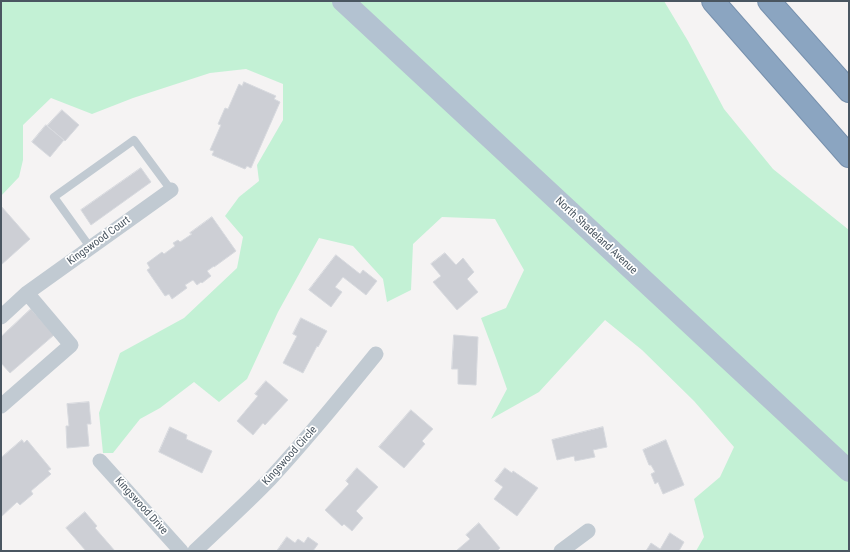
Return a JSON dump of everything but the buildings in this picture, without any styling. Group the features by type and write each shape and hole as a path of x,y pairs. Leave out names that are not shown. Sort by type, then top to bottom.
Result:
{"highway":[{"path":"713,1 849,156"},
{"path":"769,1 849,91"}],"main road":[{"name":"North Shadeland Avenue","path":"343,1 849,471"}],"street":[{"name":"Kingswood Court","path":"1,317 27,293 171,190"},
{"path":"1,406 71,345 27,293"},
{"name":"Kingswood Circle","path":"195,551 228,521 305,440 376,354"},
{"name":"Kingswood Drive","path":"100,461 181,551"},
{"path":"561,551 588,531"}],"lane":[{"path":"90,247 54,197 134,140 171,190"}],"green space":[{"path":"1,1 664,1 688,41 724,109 773,169 849,230 849,551 696,551 704,537 694,499 720,477 734,447 694,401 642,350 605,320 539,392 491,419 507,389 481,318 506,308 524,270 495,219 442,217 413,244 411,290 387,302 383,279 353,246 319,238 278,312 247,379 219,402 194,382 160,408 140,419 113,453 103,453 99,413 120,353 184,318 237,268 243,237 225,216 239,197 259,181 257,165 283,120 283,84 246,69 210,73 133,98 92,114 51,98 23,125 23,160 19,177 1,196"}]}
